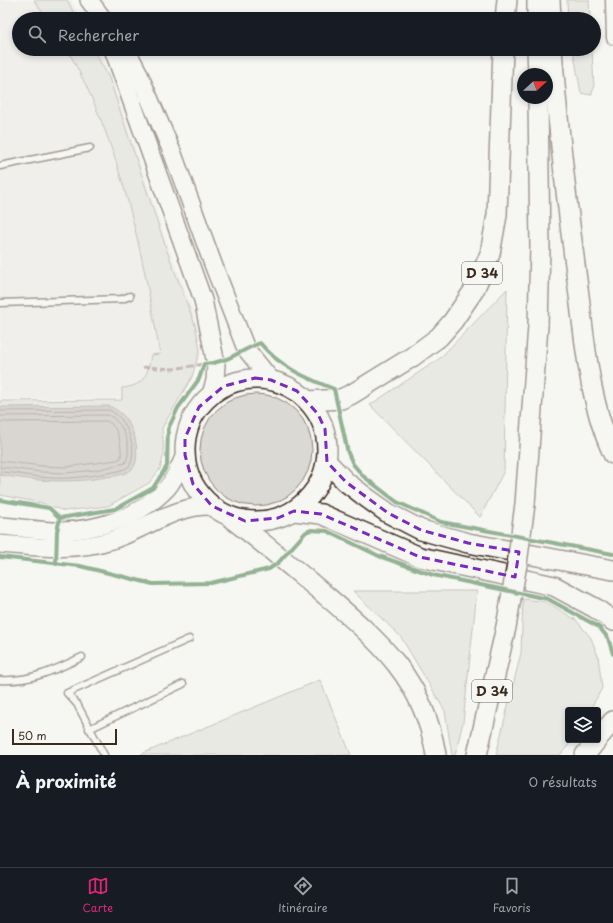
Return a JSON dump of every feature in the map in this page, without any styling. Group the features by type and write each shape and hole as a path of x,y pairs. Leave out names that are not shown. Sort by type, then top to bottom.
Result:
{"main road":[{"path":"89,0 98,12"},
{"path":"506,12 507,0"},
{"path":"537,0 537,12"},
{"path":"550,0 551,12"},
{"path":"116,56 203,300 216,364 215,381 211,394"},
{"path":"130,56 173,154 246,349 271,380"},
{"name":"D 34","path":"308,401 341,399 352,394 412,357 439,337 453,321 474,290 490,254 497,215 503,56"},
{"path":"537,56 538,68"},
{"path":"553,56 559,122 591,390 605,436 613,454"},
{"name":"D 34","path":"477,755 506,627 517,564 525,504 538,326 540,248 538,104"},
{"path":"228,516 244,521 262,522 278,518 294,511 306,502 316,490 323,477 327,462 328,446 325,429 318,414 308,401 297,391 285,384 255,378 239,380 224,386 211,394 199,407 190,422 185,438 187,470 193,484 201,496 212,506 228,516 282,558 384,647 400,667 420,702 430,729 436,755"},
{"path":"0,526 57,531 93,528 107,524 137,511 158,496 168,487 174,478 185,455"},
{"path":"327,462 346,482 367,498 393,516 421,530 468,543 613,570"},
{"path":"0,544 57,549 85,547 127,535 183,509 197,506 212,506"},
{"path":"294,511 321,514 420,557 554,586 589,604 613,620"},
{"path":"601,734 613,721"},
{"path":"585,755 594,743"}],"street":[{"path":"612,0 613,38"}],"lane":[{"path":"0,166 90,148"},
{"path":"0,303 122,299 130,296"},
{"path":"104,755 77,704 67,693 189,639"},
{"path":"0,680 24,680 59,668 82,657"},
{"path":"89,729 183,684"}],"highlighted area":[{"path":"255,378 271,380 297,391 318,414 325,429 327,462 346,482 388,513 421,530 468,543 519,552 515,577 420,557 321,514 294,511 278,518 245,521 212,506 193,484 185,455 185,438 199,407 224,386"}],"shaded area":[{"path":"0,0 71,0 77,12 12,12 12,56 101,56 112,77 162,228 193,310 198,328 201,356 174,382 145,398 0,399"},
{"path":"34,0 67,0 73,12 42,12"},
{"path":"567,0 589,0 590,12 568,12"},
{"path":"71,56 97,56 109,78 167,251 195,325 200,349 192,377 162,428 164,453 160,469 149,483 108,506 64,511 42,503 0,495 0,401 122,400 122,388 135,385 140,382 146,374 151,355 160,354 137,236 127,197 101,121"},
{"path":"574,56 592,56 594,88 591,95 581,93"},
{"path":"507,289 504,471 480,517 370,405 439,359"},
{"path":"256,394 277,398 296,410 308,429 312,450 308,471 296,490 277,502 256,506 235,502 216,490 204,471 200,450 204,429 216,410 235,398"},
{"path":"353,591 477,591 463,722 455,755 452,755 445,711 401,637"},
{"path":"523,599 547,602 576,620 591,638 598,656 602,688 592,707 565,707 565,743 570,743 560,755 496,755 521,653"},
{"path":"320,680 351,755 139,755"}],"water":[{"path":"109,406 119,411 126,419 135,438 137,450 136,460 134,467 131,470 116,476 67,481 27,479 0,475 0,407"}],"marked path":[{"path":"143,367 173,369 204,364"}],"cycle path":[{"path":"56,564 57,531 60,518 115,509 153,488 167,466 168,429 178,408 199,379 204,364 227,359 260,343 276,359 294,371 313,381 334,389 348,453 353,464 363,476 397,502 441,522 613,554"},
{"path":"0,500 49,508 60,518"},
{"path":"0,557 80,566 153,584 211,583 269,569 278,563 306,532 311,530 327,531 379,556 433,575 548,599 599,627 608,638 613,654"}]}
